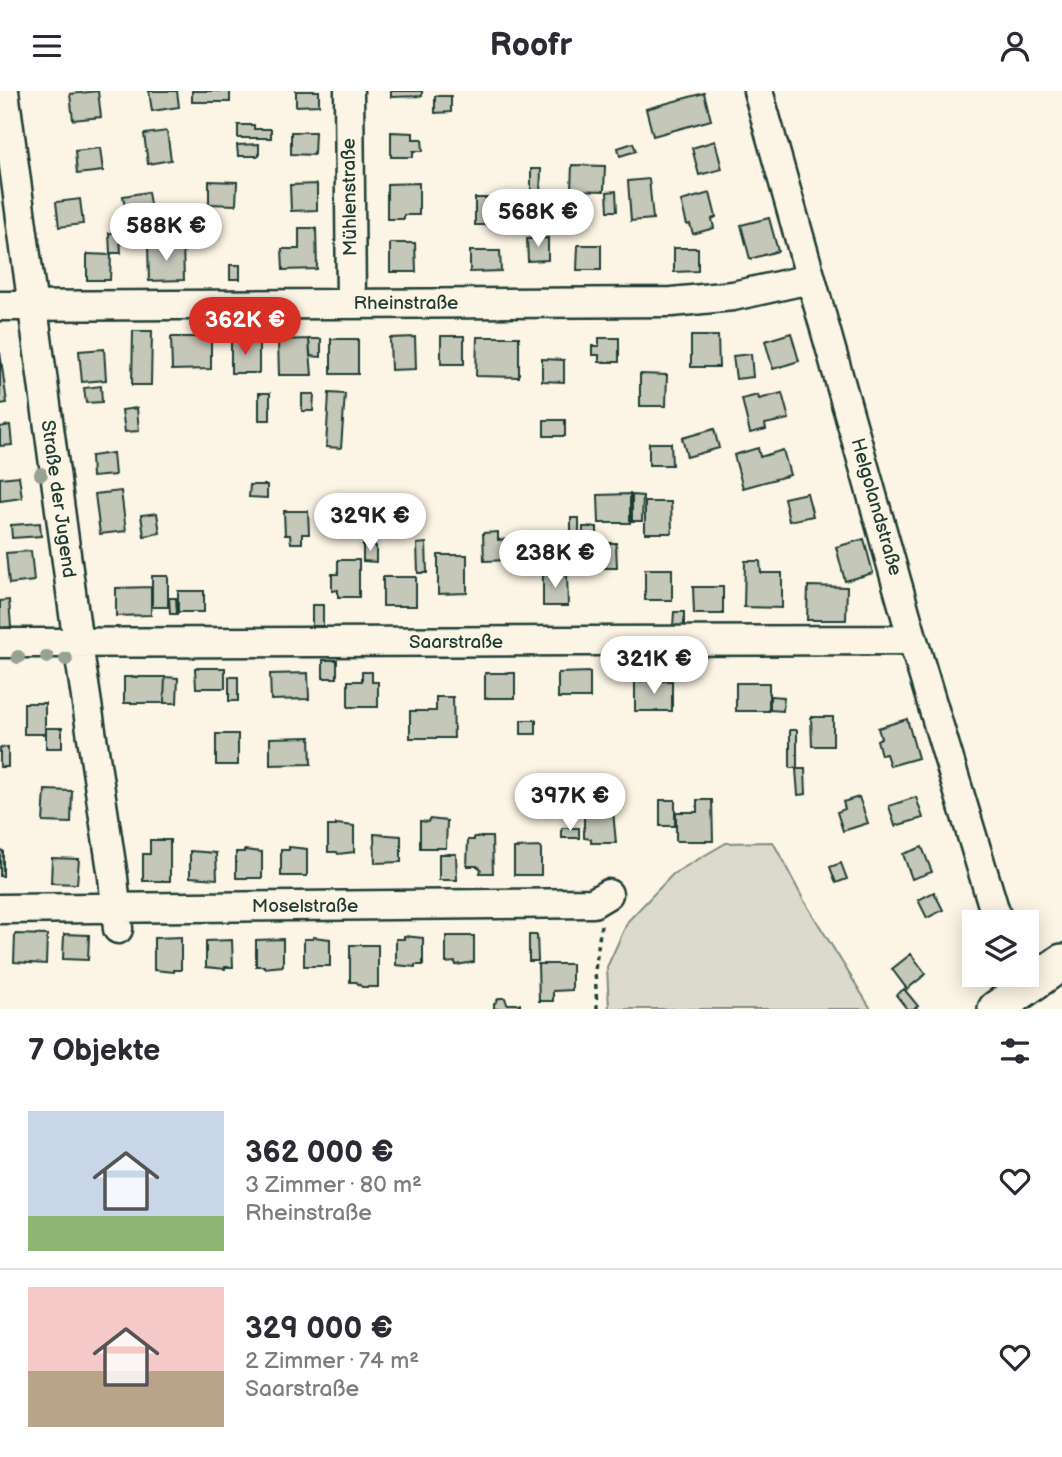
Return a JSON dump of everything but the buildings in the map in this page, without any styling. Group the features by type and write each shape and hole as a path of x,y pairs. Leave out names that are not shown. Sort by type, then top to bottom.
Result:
{"main road":[{"path":"1013,996 1062,962"}],"street":[{"name":"Straße der Jugend","path":"4,91 78,644 113,877 116,918"},
{"name":"Mühlenstraße","path":"349,91 351,302"},
{"name":"Helgolandstraße","path":"758,91 912,637 994,910"},
{"name":"Rheinstraße","path":"0,306 671,302 733,296 810,279"},
{"name":"Saarstraße","path":"0,643 765,641 902,640 912,637"},
{"name":"Moselstraße","path":"0,909 116,918 600,898"}],"path":[{"path":"597,1009 595,970 601,922 600,898"}],"shaded area":[{"path":"773,842 803,899 871,1009 609,1009 607,967 628,921 673,874 726,843"}]}
